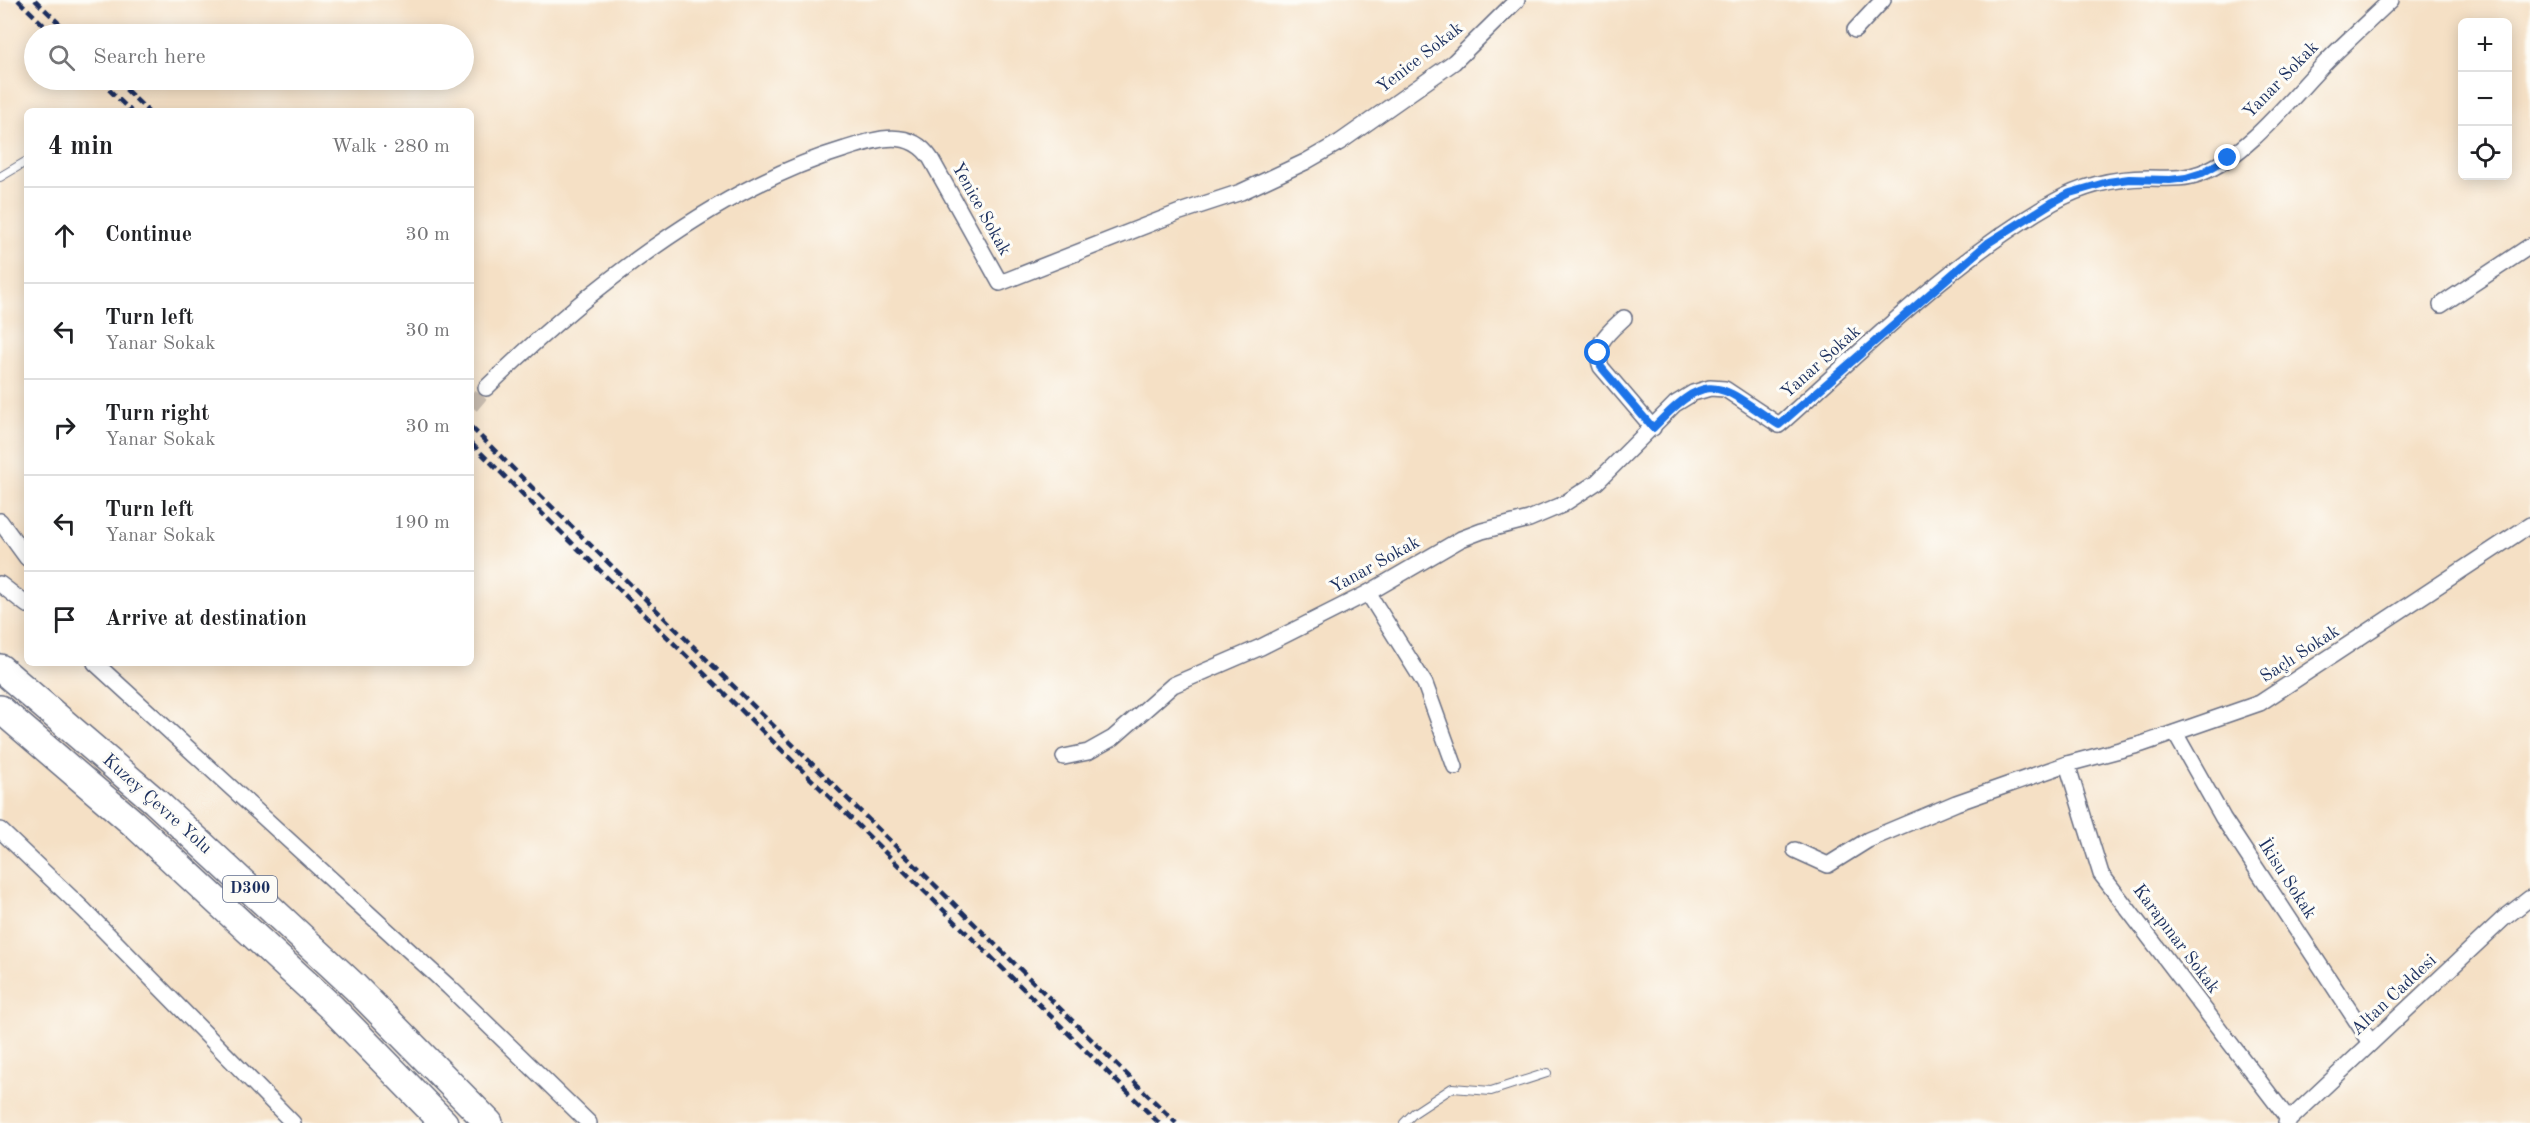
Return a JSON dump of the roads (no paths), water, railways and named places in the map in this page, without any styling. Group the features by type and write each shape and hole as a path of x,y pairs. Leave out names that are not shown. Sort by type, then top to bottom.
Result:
{"highway":[{"name":"Kuzey Çevre Yolu","path":"0,668 181,825 355,987 489,1123"},
{"name":"Kuzey Çevre Yolu","path":"0,709 133,823 332,1008 444,1123"}],"street":[{"name":"Yenice Sokak","path":"486,388 529,346 662,243 745,190 802,163 888,138 905,138 913,141 931,159 1000,283 1180,212 1241,192 1305,162 1340,142 1454,62 1517,0"},
{"path":"1855,30 1883,0"},
{"name":"Yanar Sokak","path":"1064,757 1088,752 1113,738 1173,685 1261,647 1368,593 1461,539 1529,519 1562,505 1597,482 1683,398 1704,389 1716,387 1733,394 1779,425 1988,243 2053,202 2070,193 2108,182 2150,178 2170,180 2202,173 2216,166 2265,126 2329,58 2391,0"},
{"path":"2441,305 2530,246"},
{"path":"1624,318 1602,339 1598,353 1599,360 1628,401 1653,428"},
{"path":"0,521 24,554"},
{"name":"Saçlı Sokak","path":"1795,850 1828,865 1868,840 2011,782 2142,744 2260,703 2530,525"},
{"path":"0,584 24,603"},
{"path":"1368,593 1425,684 1455,767"},
{"path":"98,666 449,987 589,1123"},
{"name":"İkisu Sokak","path":"2175,733 2223,818 2371,1043"},
{"name":"Karapınar Sokak","path":"2067,764 2102,874 2288,1122"},
{"path":"0,830 92,918 293,1123"},
{"name":"Altan Caddesi","path":"2288,1122 2503,919 2530,898"}],"lane":[{"path":"0,177 24,163"},
{"path":"1404,1123 1414,1113 1452,1088 1491,1091 1547,1074"}],"tunnel":[{"path":"474,402 486,388"}],"railway":[{"path":"18,0 43,24"},
{"path":"35,0 60,24"},
{"path":"109,90 128,108"},
{"path":"126,90 145,108"},
{"path":"474,430 1176,1123"},
{"path":"474,446 1159,1123"}]}
